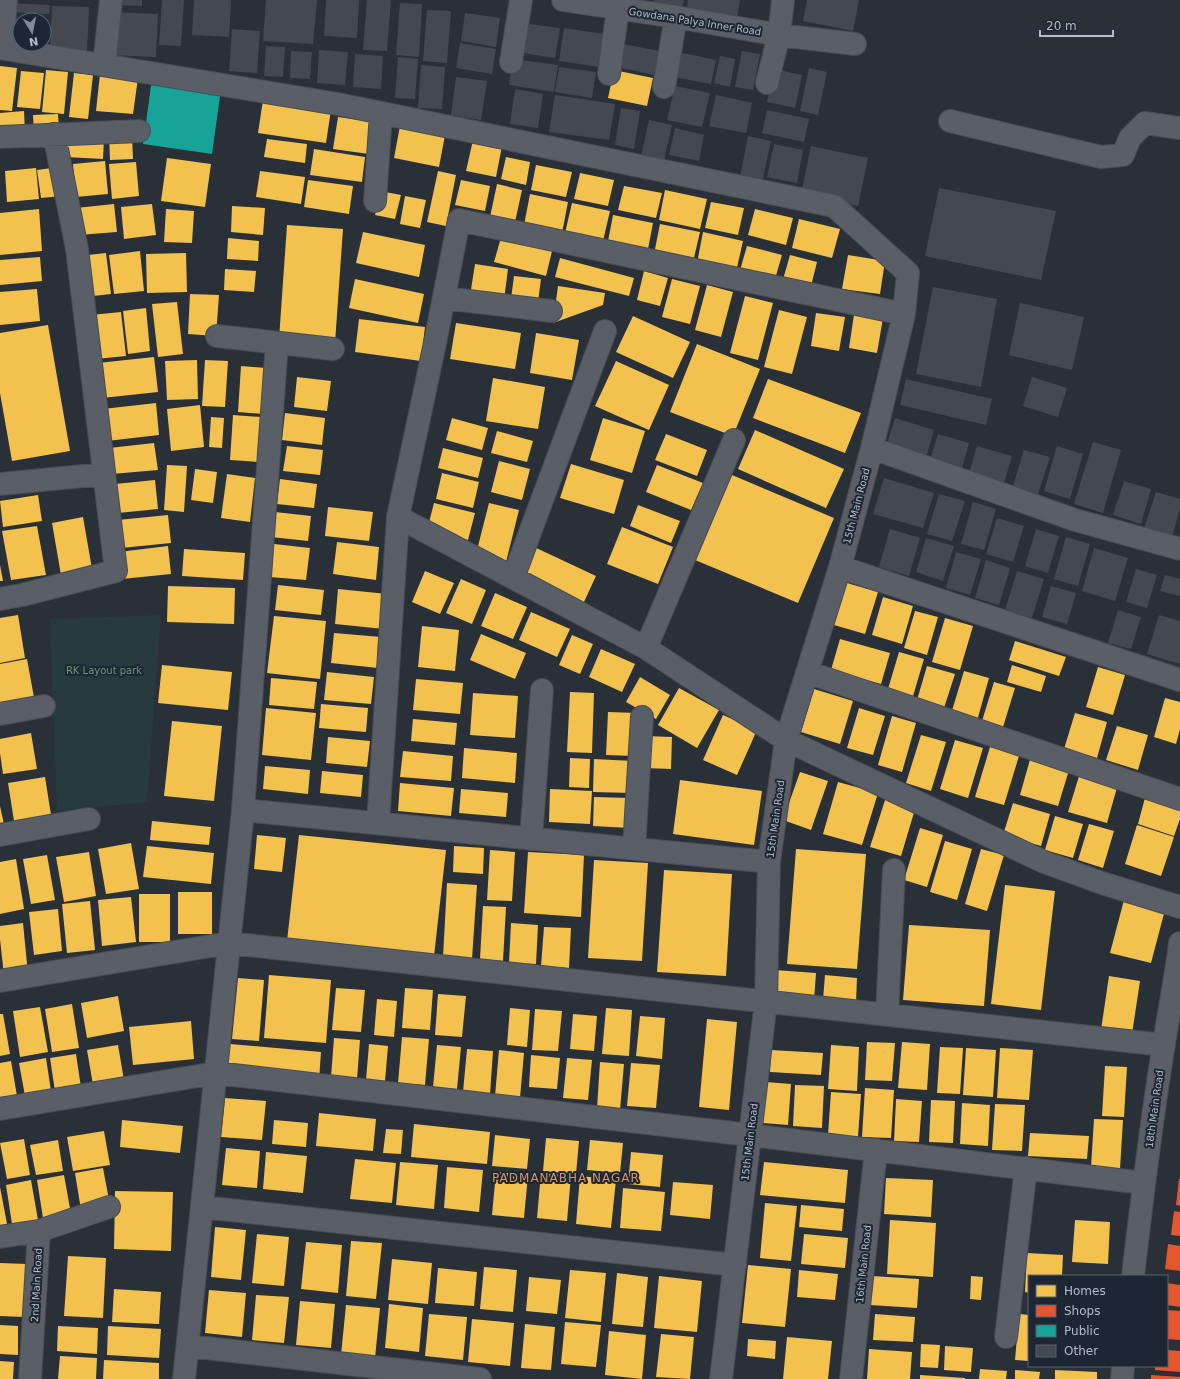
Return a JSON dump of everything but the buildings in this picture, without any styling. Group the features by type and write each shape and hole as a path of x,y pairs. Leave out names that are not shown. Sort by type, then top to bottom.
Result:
{"street":[{"path":"6,0 1,48 338,104 381,113 375,200"},
{"path":"104,65 112,0"},
{"path":"511,62 521,0"},
{"name":"Gowdana Palya Inner Road","path":"564,0 676,17 779,35 855,44"},
{"path":"767,83 779,35 783,0"},
{"path":"609,74 618,8"},
{"path":"664,87 676,17"},
{"name":"15th Main Road","path":"381,113 834,206 908,274 904,314 872,448 840,567 786,740 768,862 766,1001 721,1379"},
{"path":"950,121 1100,157 1124,155 1130,138 1146,123 1180,128"},
{"path":"0,136 139,131"},
{"path":"0,599 22,595 116,571 77,249 54,134"},
{"path":"378,823 398,517 459,220 904,314"},
{"path":"444,298 551,311"},
{"path":"513,578 605,331"},
{"path":"217,336 333,349"},
{"path":"184,1379 242,810 277,343"},
{"path":"646,648 734,440"},
{"path":"872,448 1075,520 1180,549"},
{"path":"0,484 104,474"},
{"path":"398,517 646,648 786,740 1044,862 1102,883 1180,906"},
{"path":"840,567 1180,680"},
{"path":"807,672 1180,799"},
{"path":"531,839 542,690"},
{"path":"0,714 44,706"},
{"path":"634,848 642,717"},
{"path":"242,810 768,862"},
{"path":"0,835 89,819"},
{"path":"887,1014 894,870"},
{"name":"18th Main Road","path":"1133,1275 1143,1183 1164,1044 1175,984 1180,942"},
{"path":"0,981 229,943 1164,1044"},
{"path":"0,1109 216,1072 1143,1183"},
{"name":"16th Main Road","path":"851,1379 876,1150"},
{"path":"1006,1337 1026,1168"},
{"path":"0,1237 39,1231 109,1207"},
{"path":"202,1207 735,1265"},
{"name":"2nd Main Road","path":"30,1379 39,1231"},
{"path":"188,1346 480,1379"},
{"path":"1122,1379 1123,1367"}],"green space":[{"name":"RK Layout park","path":"161,615 147,802 57,811 50,619"}],"district":[{"name":"PADMANABHA NAGAR","path":"566,1178"}]}
